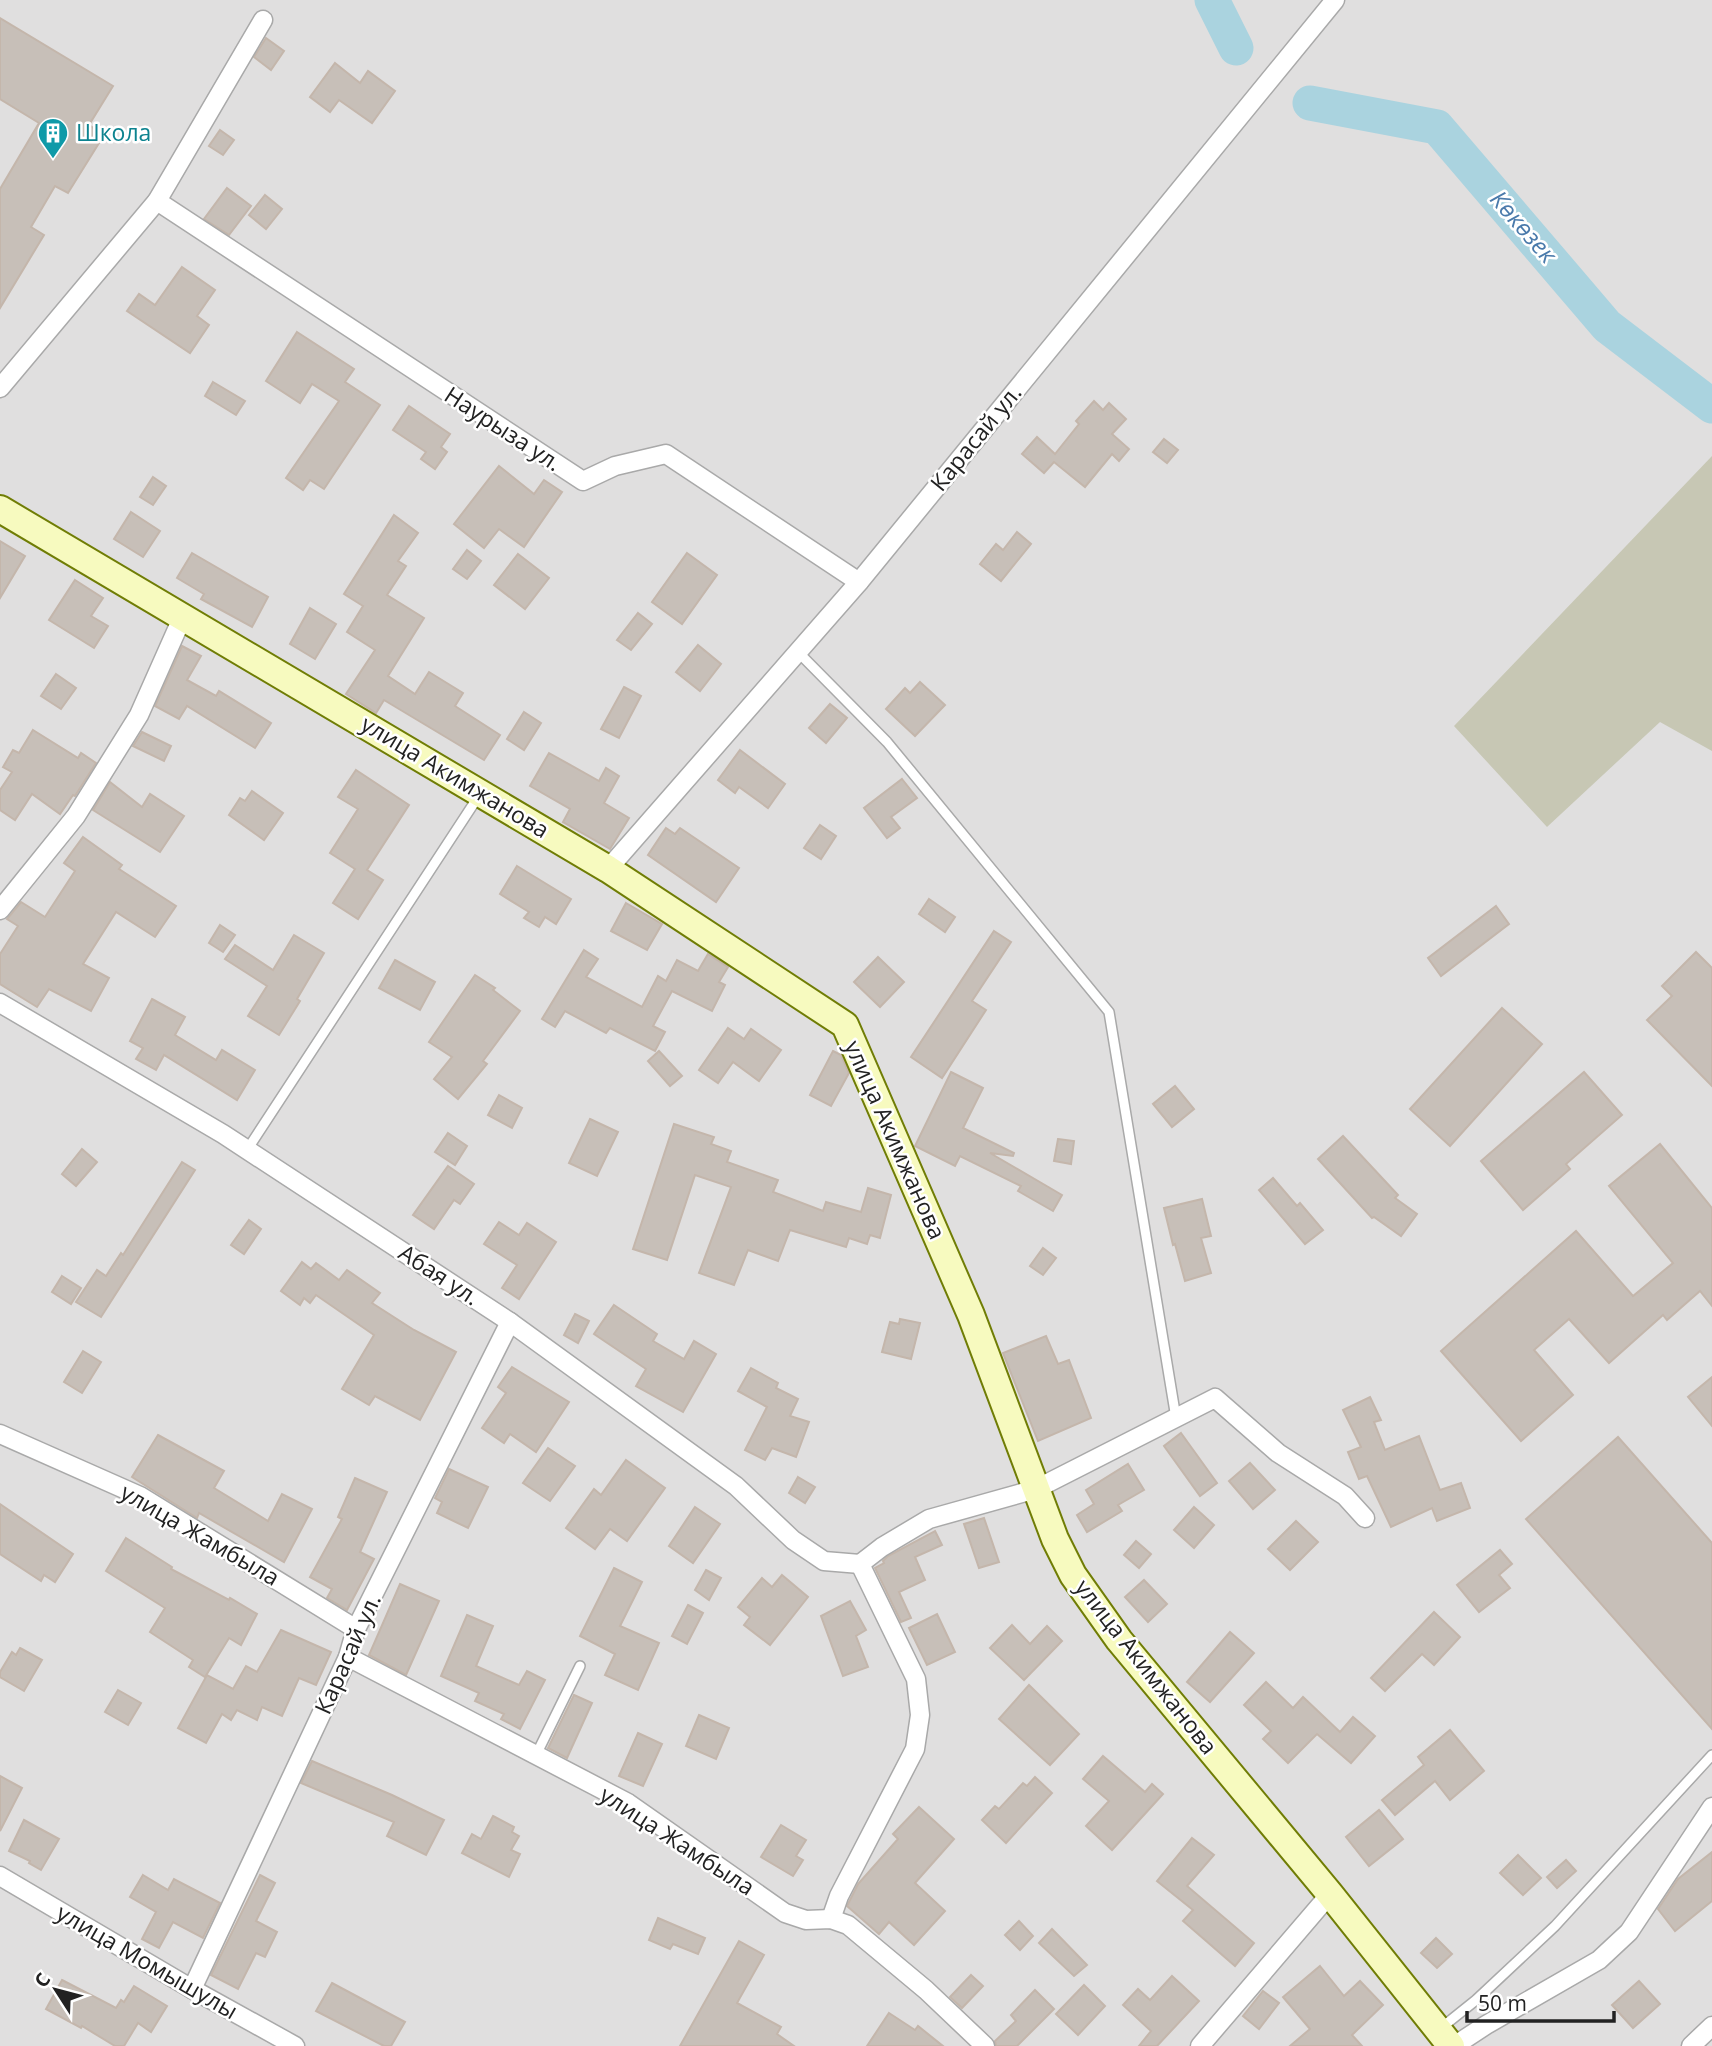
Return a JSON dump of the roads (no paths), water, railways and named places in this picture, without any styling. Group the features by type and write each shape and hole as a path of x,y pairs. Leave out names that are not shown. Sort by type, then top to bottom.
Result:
{"street":[{"name":"Карасай ул.","path":"608,869 859,582 1335,0"},
{"path":"0,388 157,201 263,20"},
{"name":"Наурыза ул.","path":"157,201 583,481 615,466 666,454 859,582"},
{"name":"улица Акимжанова","path":"0,509 608,869 845,1025 971,1315 1055,1539 1073,1575 1119,1640 1448,2040"},
{"path":"0,910 76,816 90,794 139,715 183,616"},
{"name":"Абая ул.","path":"0,1003 247,1150 510,1322 736,1486 793,1540 824,1561 860,1563"},
{"name":"Карасай ул.","path":"192,1989 348,1657 356,1629 510,1322"},
{"path":"831,1919 839,1896 915,1749 920,1715 916,1679 860,1563 929,1519 1036,1489 1215,1398 1278,1453 1345,1496 1365,1518"},
{"name":"улица Жамбыла","path":"0,1434 140,1496 356,1629"},
{"name":"улица Жамбыла","path":"348,1657 628,1803 785,1913 806,1920 831,1919 848,1925 926,1990 985,2046"},
{"path":"1448,2040 1486,2025 1599,1960 1629,1932 1712,1807"},
{"name":"улица Момышулы","path":"0,1876 295,2046"},
{"path":"1200,2046 1330,1894"},
{"path":"1691,2046 1712,2026"}],"lane":[{"path":"798,652 887,742 1109,1012 1176,1418"},
{"path":"247,1150 481,793"},
{"path":"536,1755 580,1666"},
{"path":"1448,2040 1476,2000 1555,1926 1712,1755"}],"waterway":[{"name":"Көкөзек","path":"1212,0 1236,48"},
{"name":"Көкөзек","path":"1310,103 1437,127 1607,326 1712,406"}],"place":[{"name":"Школа","path":"53,160"}]}
